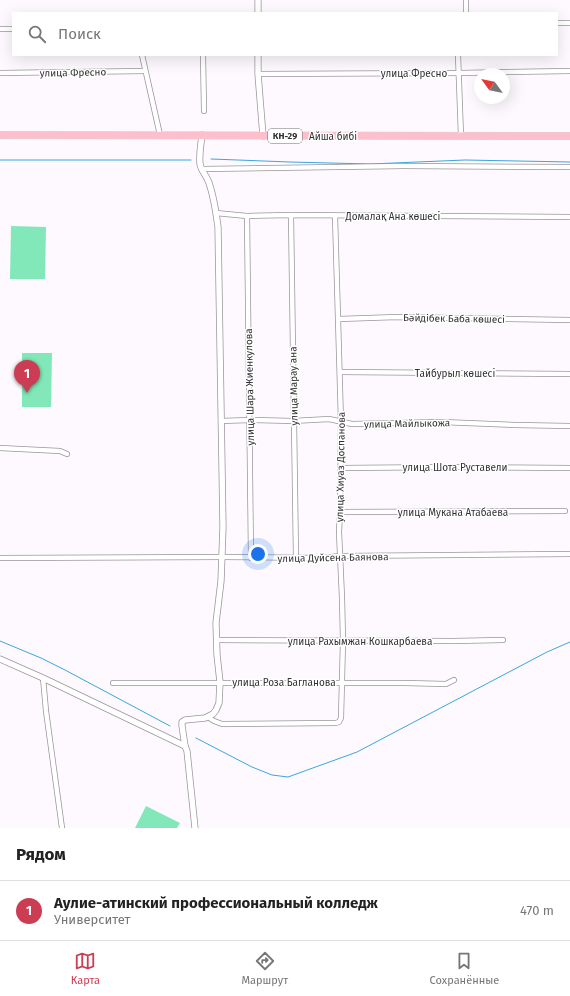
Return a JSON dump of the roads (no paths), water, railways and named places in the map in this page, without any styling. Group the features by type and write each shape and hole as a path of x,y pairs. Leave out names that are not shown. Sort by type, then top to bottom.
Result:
{"main road":[{"name":"Айша бибі","path":"0,135 570,136"}],"street":[{"path":"258,0 258,12"},
{"path":"466,0 466,12"},
{"path":"558,23 570,23"},
{"path":"0,29 12,29"},
{"path":"142,56 160,135"},
{"path":"203,56 204,111"},
{"path":"258,56 263,136"},
{"path":"458,56 461,136"},
{"name":"улица Фресно","path":"0,72 146,71"},
{"name":"улица Фресно","path":"258,74 570,71"},
{"path":"195,828 187,752 182,722 185,720 208,717 213,714 219,703 220,682 216,623 220,593 223,527 218,227 209,184 201,167 200,148 202,135"},
{"path":"201,167 404,166 570,168"},
{"name":"Домалақ Ана көшесі","path":"216,213 247,216 570,217"},
{"name":"улица Марау ана","path":"291,215 296,558"},
{"name":"улица Шара Жиенкулова","path":"247,216 251,558"},
{"name":"улица Хиуаз Доспанова","path":"208,717 222,724 336,723 342,718 343,641 338,532 340,512 342,422 335,216"},
{"name":"Бәйдібек Баба көшесі","path":"339,319 397,317 570,320"},
{"name":"Тайбурыл көшесі","path":"340,372 570,374"},
{"name":"улица Майлыкожа","path":"221,421 294,421 329,419 352,424 442,422 570,426"},
{"path":"0,448 60,451 68,454"},
{"name":"улица Шота Руставели","path":"341,468 570,468"},
{"name":"улица Мукана Атабаева","path":"340,512 565,511"},
{"name":"улица Дуйсена Баянова","path":"0,558 322,558 340,556 570,554"},
{"name":"улица Рахымжан Кошкарбаева","path":"217,640 503,640"},
{"path":"0,659 185,746"},
{"path":"43,678 62,828"},
{"name":"улица Роза Багланова","path":"113,683 405,682 446,684 454,680"}],"waterway":[{"path":"211,159 370,164 465,160 570,162"},
{"path":"0,160 191,160"},
{"path":"0,641 41,658 170,726"},
{"path":"196,738 252,767 272,775 288,777 357,752 547,652 570,642"}],"place":[{"name":"Аулие-атинский профессиональный колледж","path":"27,393"}]}
